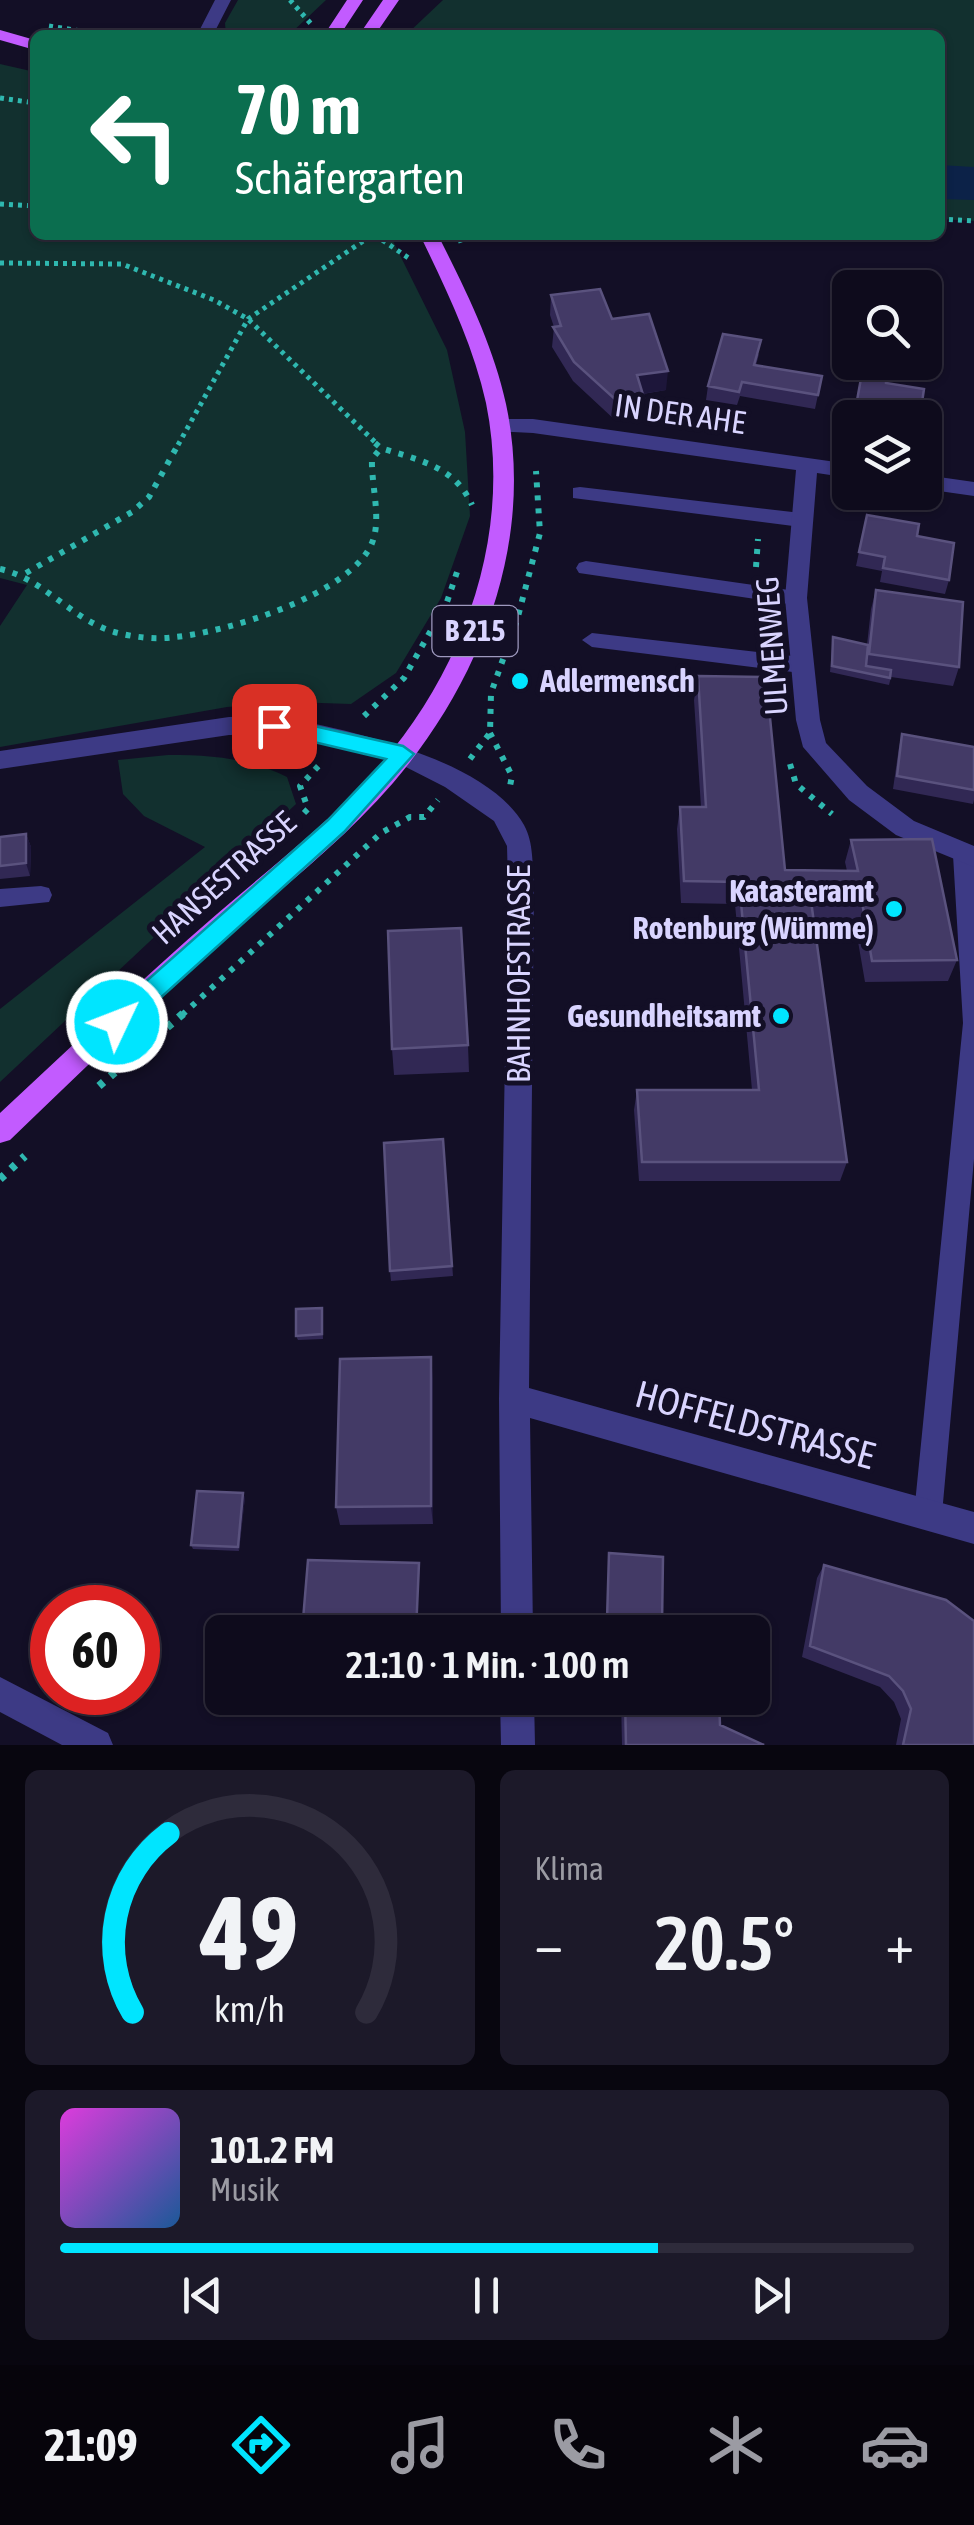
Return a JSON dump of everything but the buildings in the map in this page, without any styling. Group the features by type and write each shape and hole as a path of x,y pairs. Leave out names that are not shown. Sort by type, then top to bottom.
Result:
{"main road":[{"path":"333,30 356,0"},
{"path":"370,30 391,0"},
{"path":"0,35 30,43"},
{"name":"B 215","path":"403,754 444,694 482,616 498,549 505,491 500,426 480,346 430,240"},
{"name":"HANSESTRASSE","path":"0,1131 205,940 336,826 403,754"}],"street":[{"path":"207,30 223,0"},
{"name":"IN DER AHE","path":"500,426 533,426 832,468"},
{"name":"ULMENWEG","path":"807,464 796,598 815,747 858,793 905,828 969,856"},
{"path":"942,485 974,490"},
{"name":"BAHNHOFSTRASSE","path":"0,760 229,726 274,726 344,738 403,754 454,780 503,814 514,830 519,846 516,1615"},
{"name":"HOFFELDSTRASSE","path":"514,1400 974,1528"},
{"path":"0,1694 96,1745"},
{"path":"517,1715 518,1745"}],"lane":[{"path":"580,493 801,520"},
{"path":"586,568 796,598"},
{"path":"592,640 802,664"},
{"path":"928,1514 974,1024 969,856"},
{"path":"0,898 41,895"}],"path":[{"path":"290,0 311,25"},
{"path":"35,23 77,30"},
{"path":"0,98 30,102"},
{"path":"0,204 30,206"},
{"path":"945,220 974,221"},
{"path":"26,573 132,512 149,497 248,320 366,240"},
{"path":"381,240 416,263"},
{"path":"0,263 122,264 214,300 248,320 381,448 443,468 466,491 476,516 474,481"},
{"path":"0,569 26,573 87,622 142,638 174,638 250,620 308,596 354,567 365,555 372,543 372,459 381,448"},
{"path":"344,738 404,678 448,602 459,568"},
{"path":"490,733 491,711"},
{"path":"87,1098 240,965 368,844 410,818 424,816 454,780"},
{"path":"0,1179 29,1152"}],"green space":[{"path":"238,0 326,0 294,30 226,30 225,23"},
{"path":"443,0 974,0 974,221 945,219 945,30 411,30"},
{"path":"0,64 30,71 30,240 392,240 447,350 465,432 470,516 441,598 396,673 351,704 291,702 227,707 0,747 0,626 27,585 0,578"},
{"path":"168,755 229,759 272,771 287,777 296,804 0,1082 0,1009 205,847 144,816 123,794 118,760"}],"water":[{"path":"945,165 974,167 974,200 945,199"}],"place":[{"name":"Adlermensch","path":"520,681"},
{"name":"Katasteramt Rotenburg (Wümme)","path":"894,909"},
{"name":"Gesundheitsamt","path":"781,1016"}],"route":[{"path":"117,1022 336,826 403,754 344,738 274,726"}]}
